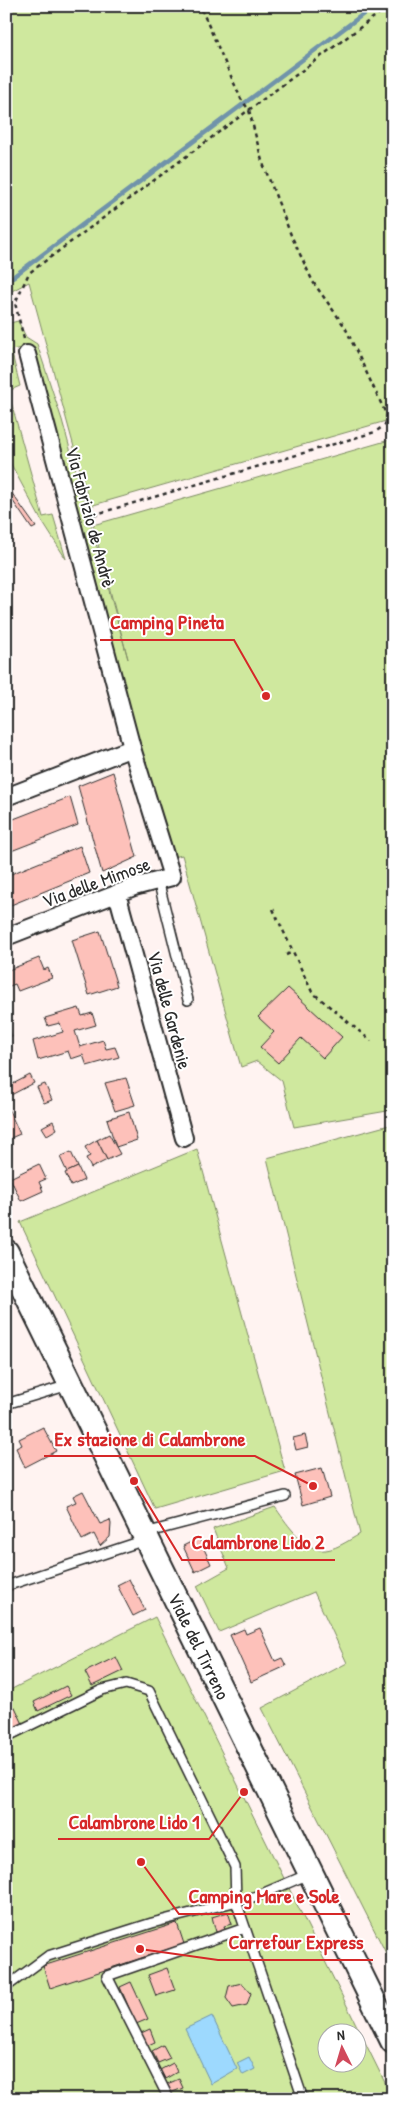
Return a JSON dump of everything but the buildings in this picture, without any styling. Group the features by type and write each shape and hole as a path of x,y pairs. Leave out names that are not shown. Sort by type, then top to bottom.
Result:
{"main road":[{"name":"Viale del Tirreno","path":"6,1252 393,2040"}],"street":[{"name":"Via Fabrizio de Andrè","path":"27,354 165,879"},
{"path":"6,797 132,748"},
{"name":"Via delle Mimose","path":"6,937 117,894 165,879"},
{"name":"Via delle Gardenie","path":"117,894 184,1138"}],"lane":[{"path":"165,879 188,1000"},
{"path":"6,1404 71,1384"},
{"path":"6,1586 146,1536 285,1496"},
{"path":"6,1738 102,1690 126,1684 149,1691 235,1867 236,1901 303,2099"},
{"path":"6,1987 48,1956 152,1923 258,1896 312,1873"},
{"path":"170,2099 107,1976 245,1928"}],"path":[{"path":"72,521 375,432 385,425 387,416 345,327 313,282 291,235 262,161 249,110 241,99 200,6"},
{"path":"27,354 15,303 29,273 389,6"},
{"path":"273,909 316,998 371,1041"},
{"path":"286,955 293,952"}],"green space":[{"path":"6,6 393,6 393,419 90,506 29,282 6,294"},
{"path":"18,321 26,337 37,344 62,420 128,659 93,525 393,439 393,1110 294,1127 282,1081 257,1061 241,1067 182,855 174,857 168,852 27,347 11,350 20,386 8,391 43,517 53,515 66,559 40,518 6,455 6,324"},
{"path":"393,1124 393,1967 262,1708 347,1663 314,1592 219,1632 197,1586 229,1568 213,1529 275,1507 300,1538 313,1548 320,1550 330,1549 360,1534 267,1158"},
{"path":"197,1149 285,1471 155,1509 20,1222"},
{"path":"155,1617 355,2022 316,2022 316,2072 366,2072 366,2044 393,2099 6,2099 6,1692"}],"water":[{"path":"212,2016 237,2069 211,2084 185,2029"},
{"path":"249,2057 255,2069 243,2075 237,2063"}],"waterway":[{"path":"6,282 374,6"}],"place":[{"name":"Camping Pineta","path":"266,696"},
{"name":"Calambrone Lido 2","path":"134,1481"},
{"name":"Ex stazione di Calambrone","path":"313,1486"},
{"name":"Calambrone Lido 1","path":"244,1792"},
{"name":"Camping Mare e Sole","path":"141,1862"},
{"name":"Carrefour Express","path":"140,1949"}]}
